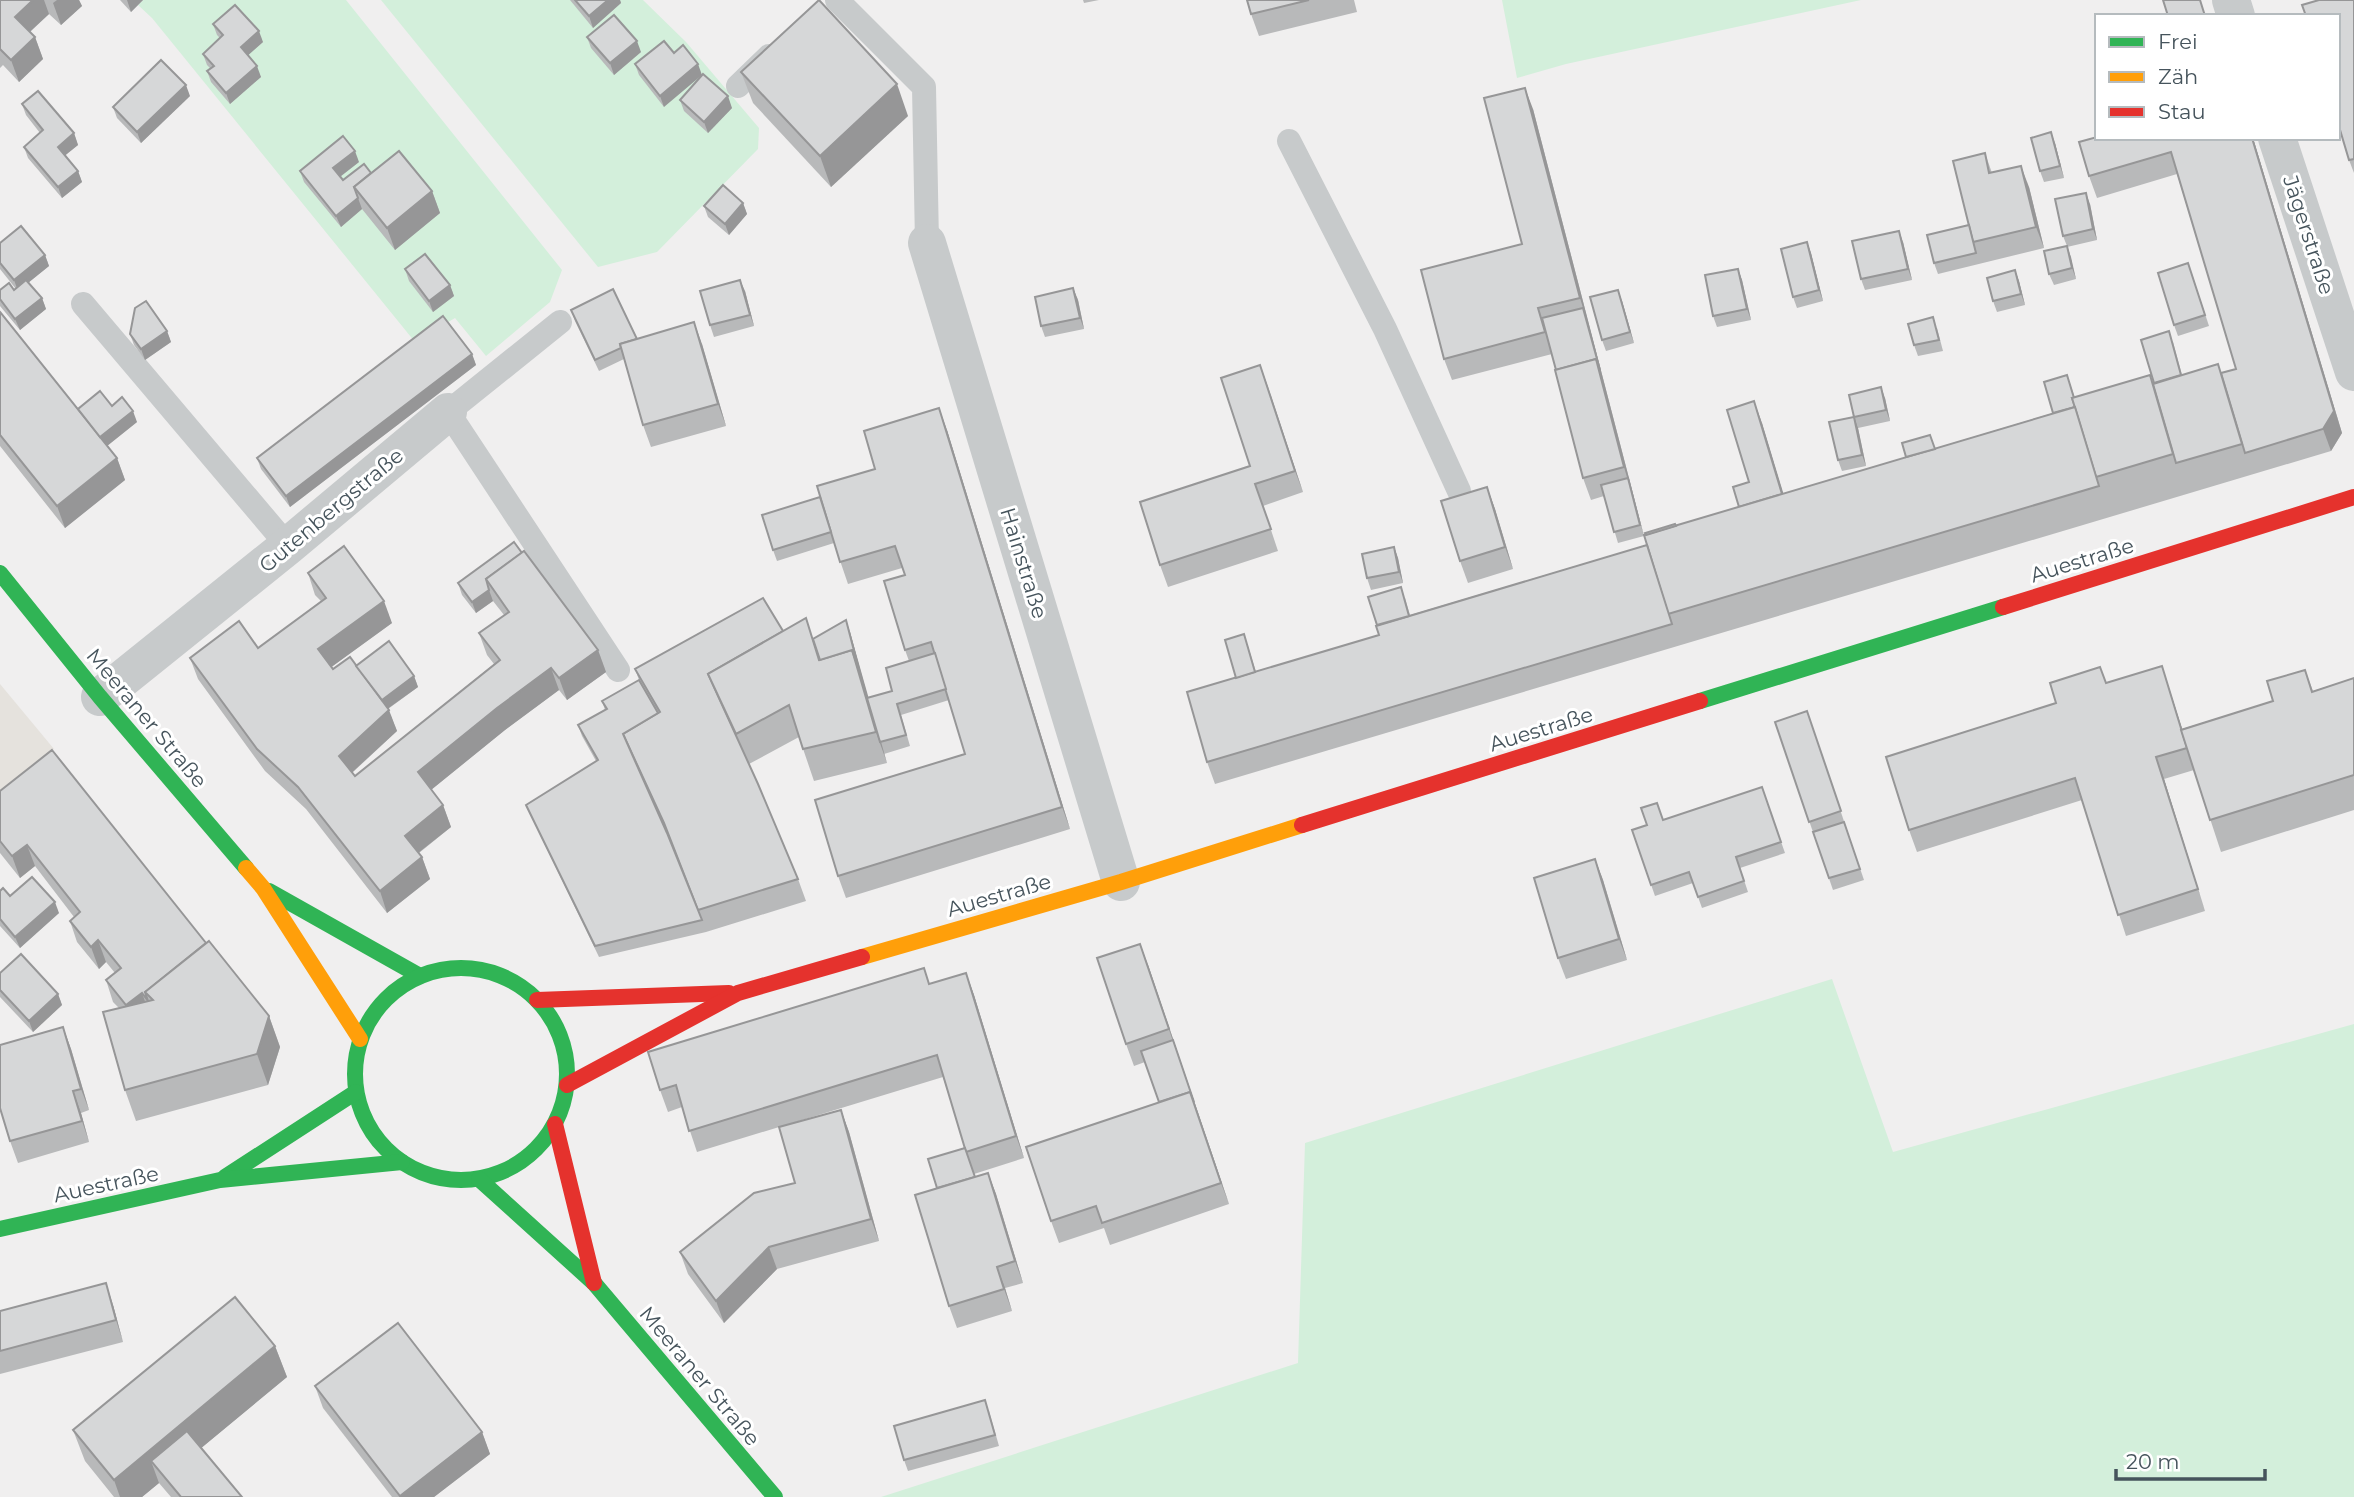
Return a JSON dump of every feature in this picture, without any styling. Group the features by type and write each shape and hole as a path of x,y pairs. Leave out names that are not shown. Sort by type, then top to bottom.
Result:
{"street":[{"name":"Jägerstraße","path":"2278,140 2354,372"},
{"name":"Hainstraße","path":"927,243 1121,882"},
{"name":"Gutenbergstraße","path":"100,697 288,546 448,412"},
{"name":"Auestraße","path":"566,1085 738,992 1121,882 2354,497"},
{"name":"Meeraner Straße","path":"0,573 100,697 263,888 360,1040"},
{"name":"Meeraner Straße","path":"263,888 420,976"},
{"path":"466,969 488,972 508,979 537,1000 555,1025 565,1054 566,1085 555,1124 535,1150 510,1168 479,1179 460,1180 419,1172 402,1162 379,1142 365,1119 356,1092 355,1068 360,1040 374,1012 394,992 420,976 442,970 466,969"},
{"name":"Auestraße","path":"537,1000 738,992"},
{"name":"Auestraße","path":"220,1180 356,1092"},
{"name":"Meeraner Straße","path":"555,1124 594,1283"},
{"name":"Auestraße","path":"0,1229 220,1180 402,1162"},
{"name":"Meeraner Straße","path":"479,1179 594,1283 775,1497"}],"lane":[{"path":"827,3 924,87 927,243"},
{"path":"738,86 788,38"},
{"path":"1289,141 1385,329 1458,491"},
{"path":"83,304 288,546"},
{"name":"Gutenbergstraße","path":"448,412 560,322"},
{"path":"448,412 618,670"}],"shaded area":[{"path":"0,684 54,749 0,795"}],"green space":[{"path":"143,0 346,0 562,270 550,302 486,356 455,318 415,342 152,18 138,5"},
{"path":"381,0 643,0 686,42 759,128 758,149 657,252 598,267"},
{"path":"1502,0 1861,0 1566,64 1517,78"},
{"path":"1832,979 1893,1152 2354,1024 2354,1497 881,1497 1298,1363 1305,1143"}],"building":[{"path":"0,0 33,0 15,17 35,37 11,60 0,49"},
{"path":"575,0 608,0 589,16"},
{"path":"819,0 897,84 820,156 741,72"},
{"path":"1247,0 1309,0 1251,14"},
{"path":"2163,0 2200,0 2204,14 2167,14"},
{"path":"2319,0 2354,0 2354,159 2349,160 2340,130 2340,14 2305,14 2302,5"},
{"path":"235,5 259,31 241,47 257,66 226,93 207,71 214,66 203,54 223,35 213,24"},
{"path":"614,15 637,41 610,63 587,37"},
{"path":"664,41 674,53 683,45 698,64 660,96 635,64"},
{"path":"161,60 186,85 137,132 113,107"},
{"path":"703,74 728,96 704,122 680,100"},
{"path":"1525,88 1580,298 1538,308 1545,332 1444,359 1421,270 1522,244 1484,98"},
{"path":"38,91 74,133 58,147 78,171 58,187 24,147 43,130 22,104"},
{"path":"2051,132 2060,166 2040,171 2031,138"},
{"path":"343,136 355,151 333,168 343,180 364,164 371,173 354,187 358,198 336,216 300,171"},
{"path":"2095,138 2095,140 2253,140 2334,411 2323,429 2245,453 2221,373 2236,369 2171,152 2089,176 2079,142"},
{"path":"399,151 432,191 387,228 354,187"},
{"path":"1985,153 1989,173 2021,166 2036,227 1973,242 1953,161"},
{"path":"723,185 743,203 725,224 704,206"},
{"path":"2086,193 2093,229 2063,236 2055,199"},
{"path":"1969,225 1976,253 1934,263 1927,235"},
{"path":"21,226 45,255 14,280 0,263 0,243"},
{"path":"1899,231 1908,269 1861,279 1852,241"},
{"path":"1807,242 1819,290 1793,297 1781,249"},
{"path":"2067,246 2072,268 2049,274 2044,251"},
{"path":"425,254 450,285 429,301 405,269"},
{"path":"2188,263 2205,315 2174,325 2158,273"},
{"path":"1738,269 1747,309 1713,316 1705,275"},
{"path":"2015,270 2021,294 1993,301 1987,278"},
{"path":"26,280 42,298 15,319 0,299 0,290 9,283 14,290"},
{"path":"740,280 750,315 710,325 700,291"},
{"path":"1073,288 1080,318 1041,326 1035,297"},
{"path":"613,289 637,339 620,344 621,348 595,360 571,310"},
{"path":"1618,290 1630,332 1602,340 1590,297"},
{"path":"146,301 167,331 141,349 130,334 135,308"},
{"path":"1583,308 1600,370 1596,359 1556,370 1542,318"},
{"path":"0,312 117,458 57,506 0,435"},
{"path":"443,316 472,354 286,496 257,458"},
{"path":"1933,317 1939,340 1914,345 1908,324"},
{"path":"694,322 718,404 643,425 620,344"},
{"path":"2169,331 2181,375 2154,383 2141,340"},
{"path":"1596,359 1624,467 1583,478 1555,370"},
{"path":"2218,364 2242,444 2176,463 2153,384"},
{"path":"1260,365 1295,471 1255,484 1271,529 1160,565 1140,502 1250,466 1221,378"},
{"path":"2067,375 2075,407 2053,413 2044,382"},
{"path":"2150,375 2173,454 2096,477 2072,398"},
{"path":"1881,387 1886,410 1854,417 1849,395"},
{"path":"100,391 112,406 122,397 133,411 100,437 78,409"},
{"path":"1754,401 1782,494 1739,507 1733,487 1749,482 1727,410"},
{"path":"2075,407 2099,486 1668,614 1644,535"},
{"path":"939,408 1062,807 838,876 815,800 965,754 931,642 905,650 884,581 905,575 895,546 840,562 817,486 875,469 864,431"},
{"path":"1854,417 1862,455 1838,460 1829,422"},
{"path":"1930,435 1935,449 1906,457 1902,443"},
{"path":"1628,478 1640,525 1614,532 1601,485"},
{"path":"1487,487 1505,547 1460,561 1441,501"},
{"path":"820,497 831,532 773,550 762,515"},
{"path":"1675,524 1676,526 1646,535 1645,533"},
{"path":"514,542 522,553 486,579 489,590 472,602 458,583"},
{"path":"1647,545 1672,624 1207,762 1187,692 1379,635 1376,626"},
{"path":"344,546 384,601 318,649 333,669 350,657 389,710 339,756 355,776 500,660 479,633 509,612 486,579 524,551 598,650 559,678 551,668 418,772 443,805 405,836 422,857 380,891 298,787 257,749 190,658 239,621 258,648 326,598 308,573"},
{"path":"1394,547 1399,572 1367,578 1362,554"},
{"path":"1401,587 1409,616 1377,625 1368,597"},
{"path":"763,598 783,631 708,674 798,879 698,910 664,823 623,734 660,712 635,669"},
{"path":"806,618 819,660 852,650 876,732 803,749 789,705 736,734 708,674"},
{"path":"846,620 859,670 852,650 820,660 813,639"},
{"path":"1244,634 1255,672 1236,678 1225,640"},
{"path":"389,641 414,676 382,700 356,666"},
{"path":"935,653 946,689 897,704 906,735 880,742 867,698 892,691 886,668"},
{"path":"2162,666 2187,748 2156,757 2198,889 2118,915 2075,778 1909,830 1886,757 2056,703 2050,683 2100,667 2106,683"},
{"path":"2305,670 2312,692 2354,678 2354,775 2210,820 2181,730 2273,701 2267,681"},
{"path":"639,680 658,713 623,734 702,920 595,946 526,805 598,760 578,725 607,709 602,701"},
{"path":"1807,711 1841,811 1809,822 1775,722"},
{"path":"52,750 206,943 145,992 148,1001 142,993 126,1005 106,980 121,968 98,940 91,947 70,921 80,912 27,845 12,856 0,841 0,791"},
{"path":"1762,787 1781,842 1736,857 1744,881 1698,897 1689,872 1651,885 1632,830 1647,825 1641,808 1657,803 1663,820"},
{"path":"1844,822 1860,869 1829,878 1813,832"},
{"path":"1595,859 1619,939 1558,958 1534,878"},
{"path":"32,877 55,902 15,937 0,919 0,891 3,888 10,896"},
{"path":"209,941 269,1016 257,1054 125,1090 103,1012 153,1000 145,992"},
{"path":"1140,944 1169,1029 1126,1044 1097,958"},
{"path":"21,954 58,994 29,1021 0,990 0,973"},
{"path":"924,968 929,984 966,973 1016,1136 966,1152 937,1055 689,1131 676,1085 660,1090 648,1052"},
{"path":"63,1027 81,1089 73,1091 82,1121 10,1141 0,1108 0,1045"},
{"path":"1173,1040 1194,1102 1190,1092 1159,1102 1141,1051"},
{"path":"1190,1092 1221,1183 1102,1223 1096,1206 1051,1221 1026,1147"},
{"path":"841,1110 871,1219 769,1247 716,1301 680,1252 754,1193 795,1183 779,1127"},
{"path":"965,1148 975,1177 937,1188 928,1159"},
{"path":"988,1173 1015,1261 997,1267 1004,1289 949,1306 915,1195"},
{"path":"106,1283 116,1320 0,1351 0,1311"},
{"path":"235,1297 275,1346 114,1480 73,1430"},
{"path":"398,1323 482,1432 400,1496 315,1386"},
{"path":"985,1400 995,1435 904,1460 894,1426"},
{"path":"187,1431 242,1497 181,1497 151,1461"}],"traffic: fast":[{"path":"0,573 100,697 246,868"},
{"path":"1700,701 2003,607"},
{"path":"269,891 420,976"},
{"path":"461,968 482,970 501,976 536,999 559,1034 565,1053 567,1074 565,1095 559,1114 536,1149 501,1172 482,1178 461,1180 440,1178 421,1172 386,1149 363,1114 357,1095 355,1074 357,1053 363,1034 386,999 421,976 440,970 461,968"},
{"path":"225,1177 356,1092"},
{"path":"0,1229 220,1180 402,1162"},
{"path":"479,1179 594,1283 775,1497"}],"traffic: slow":[{"path":"862,957 1121,882 1302,825"},
{"path":"246,868 263,888 360,1039"}],"traffic: jam":[{"path":"2003,607 2354,497"},
{"path":"1302,825 1700,701"},
{"path":"567,1085 738,993 862,957"},
{"path":"537,1000 729,993"},
{"path":"555,1124 594,1283"}]}
